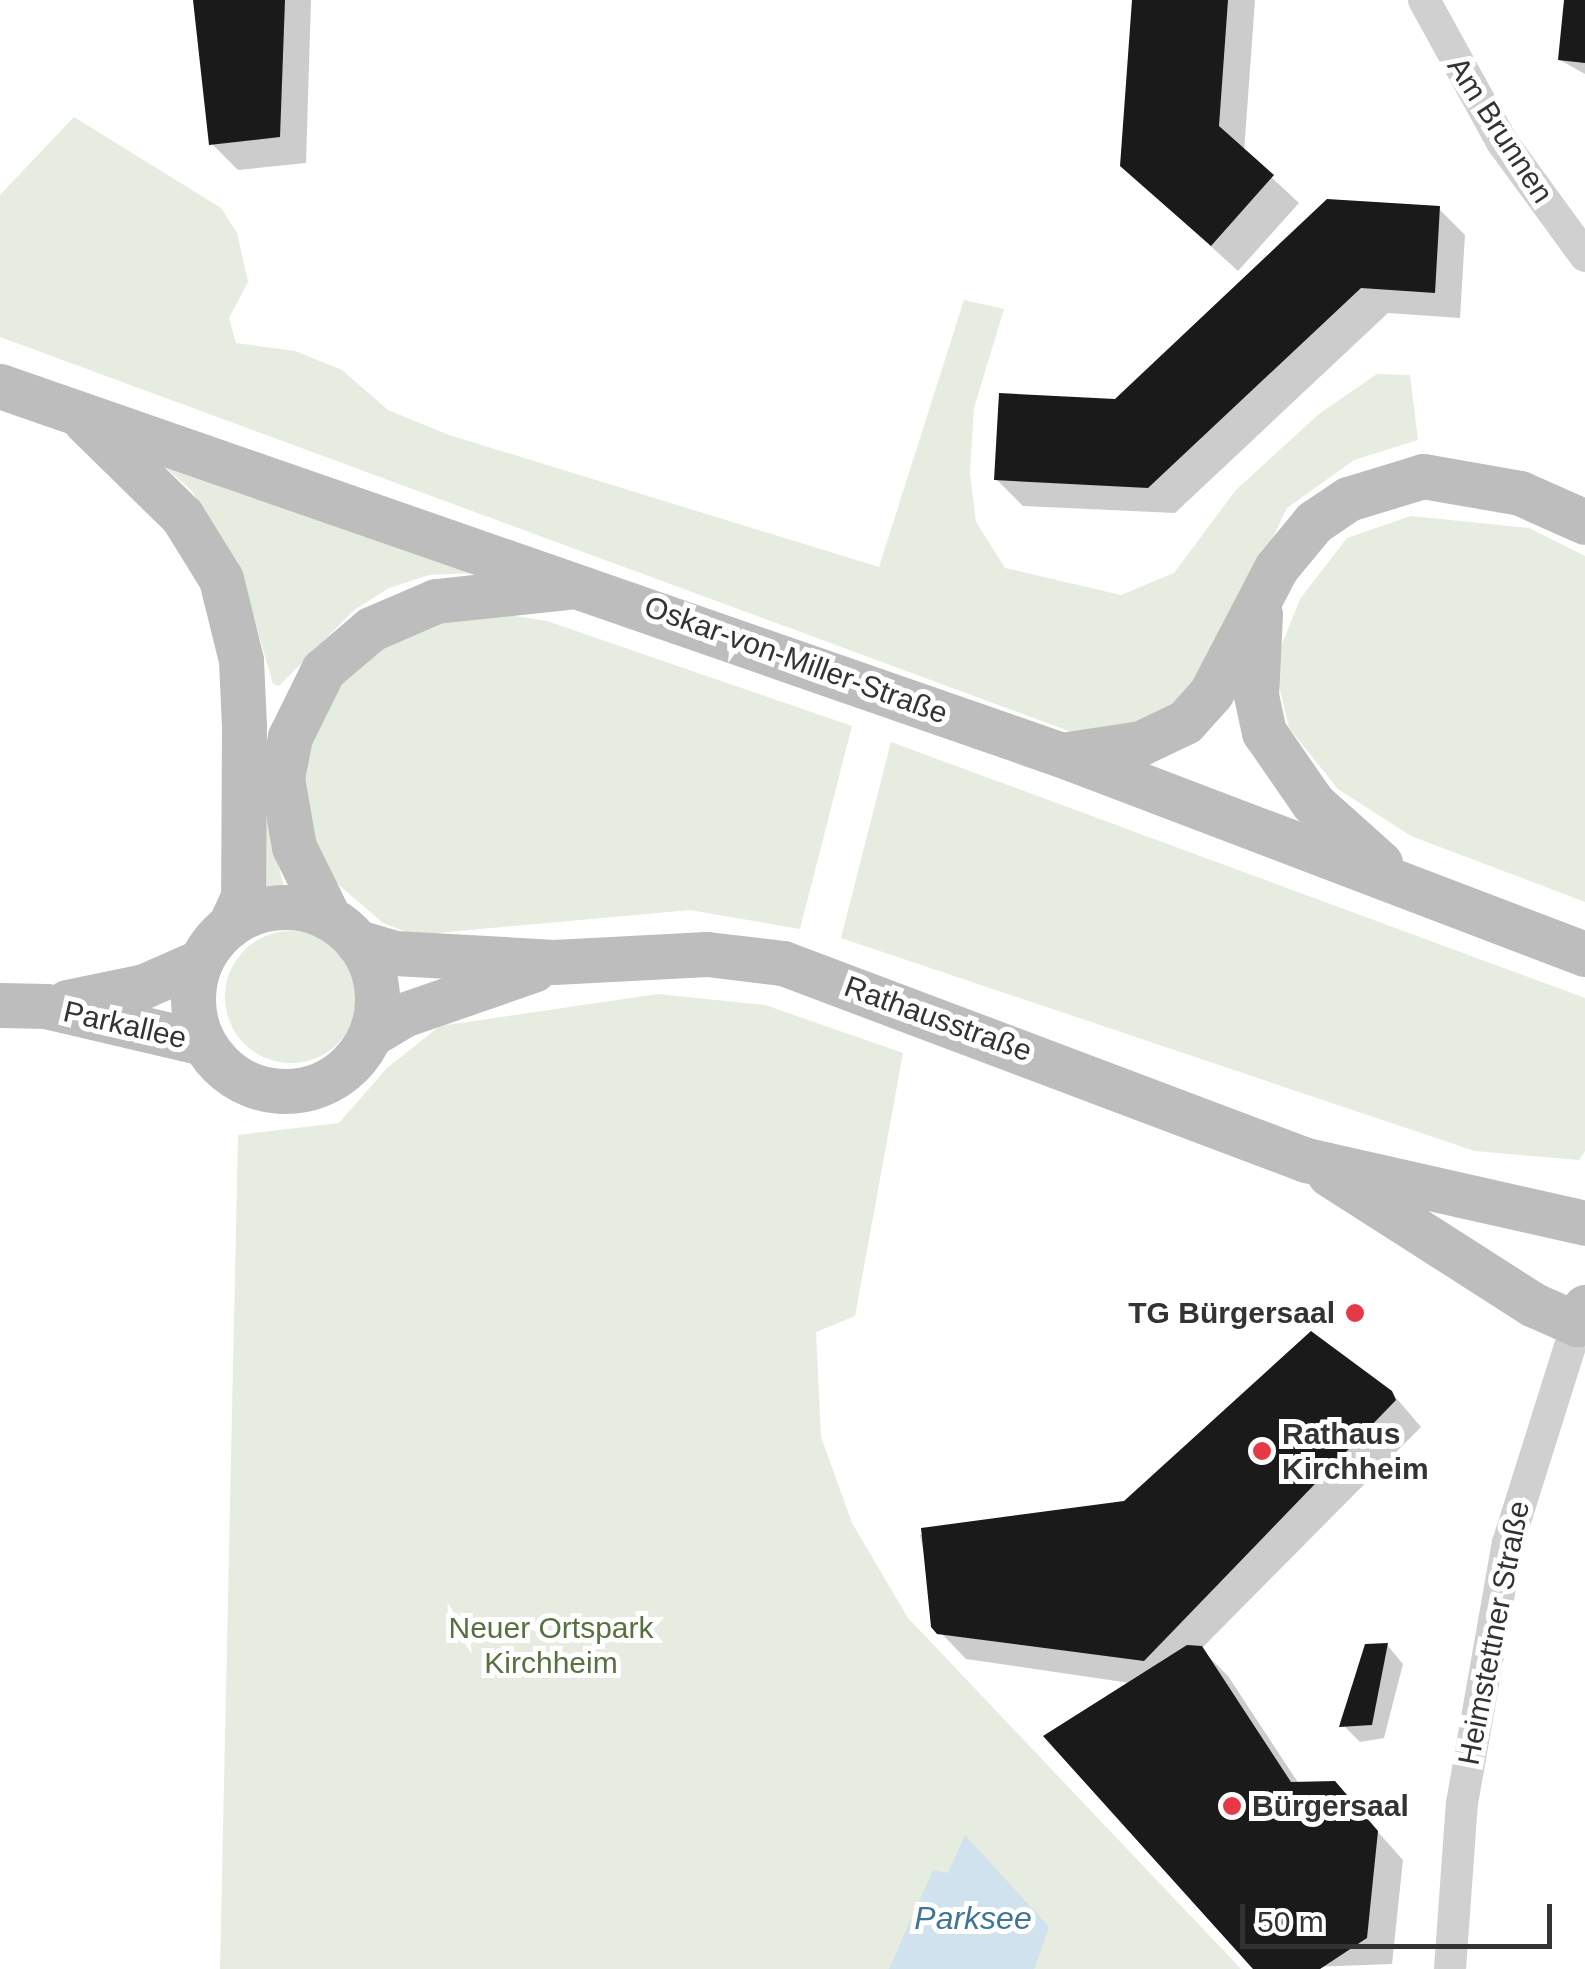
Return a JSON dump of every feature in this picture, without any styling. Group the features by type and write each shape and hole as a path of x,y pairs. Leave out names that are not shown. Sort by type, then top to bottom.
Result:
{"main road":[{"name":"Oskar-von-Miller-Straße","path":"0,386 586,586 1062,755 1585,954"},
{"path":"73,410 182,516 222,579 241,660 243,897 230,926 201,961 193,1002 204,1044 232,1074 290,1092 338,1074 370,1034 376,986 294,847 282,778 290,737 323,670 371,629 436,601 586,586"},
{"path":"1062,755 1141,743 1185,722 1212,693 1276,568 1314,522 1382,485 1423,476 1464,480 1581,513"},
{"path":"1261,602 1256,696 1264,732 1312,803 1401,881"},
{"path":"230,926 278,907 343,930"},
{"name":"Rathausstraße","path":"343,930 395,953 554,962 707,954 783,964 1306,1160 1585,1223"},
{"name":"Parkallee","path":"0,1005 46,1006 135,989 201,961"},
{"name":"Rathausstraße","path":"370,1034 403,1015 554,962"},
{"name":"Parkallee","path":"46,1006 204,1044"},
{"name":"Rathausstraße","path":"1306,1160 1534,1304 1581,1315"}],"street":[{"name":"Am Brunnen","path":"1424,0 1502,142 1585,256"},
{"name":"Heimstettner Straße","path":"1450,1969 1462,1803 1508,1543 1581,1315"}],"green space":[{"path":"74,117 221,208 237,233 248,282 229,318 236,343 295,351 342,370 388,410 449,435 879,567 964,300 1004,309 974,408 970,473 976,522 1005,568 1121,595 1174,573 1236,490 1319,414 1377,374 1410,375 1418,440 1354,460 1287,508 1204,680 1162,723 1080,735 0,337 0,195"},
{"path":"157,460 475,573 429,575 389,588 354,610 279,686 273,684 238,563 191,490"},
{"path":"1411,516 1529,528 1585,556 1585,902 1411,836 1338,789 1289,728 1274,664 1300,599 1347,538"},
{"path":"502,614 547,621 852,726 800,929 690,910 415,935 383,923 319,868 299,777 312,733 344,680 383,645 433,623"},
{"path":"891,742 1585,998 1585,1151 1579,1160 1475,1151 841,938"},
{"path":"260,819 267,820 284,887 258,890"},
{"path":"291,931 316,936 338,950 352,972 357,997 352,1022 338,1044 316,1058 291,1063 266,1058 244,1044 230,1022 225,997 230,972 244,950 266,936"},
{"name":"Neuer Ortspark Kirchheim","path":"658,994 765,1005 903,1053 855,1316 816,1332 821,1437 852,1523 908,1618 1241,1969 220,1969 238,1135 339,1123 387,1068 440,1026"}],"water":[{"name":"Parksee","path":"965,1835 1049,1927 1034,1969 889,1969 933,1870 948,1873"}],"building":[{"path":"193,0 285,0 280,137 209,145"},
{"path":"1132,0 1228,0 1219,126 1274,175 1211,246 1120,166"},
{"path":"1564,0 1585,0 1585,63 1558,60"},
{"path":"1327,199 1440,206 1435,293 1361,288 1148,488 994,480 999,393 1115,399"},
{"name":"Rathaus Kirchheim","path":"1311,1331 1392,1391 1396,1400 1144,1661 937,1634 931,1627 921,1528 1124,1501"},
{"path":"1388,1643 1372,1725 1339,1727 1365,1644"},
{"name":"Bürgersaal","path":"1187,1645 1202,1646 1291,1782 1335,1781 1378,1831 1367,1938 1320,1969 1253,1969 1043,1736"}],"place":[{"name":"TG Bürgersaal","path":"1355,1313"},
{"name":"Rathaus Kirchheim","path":"1262,1451"},
{"name":"Bürgersaal","path":"1232,1806"}]}
